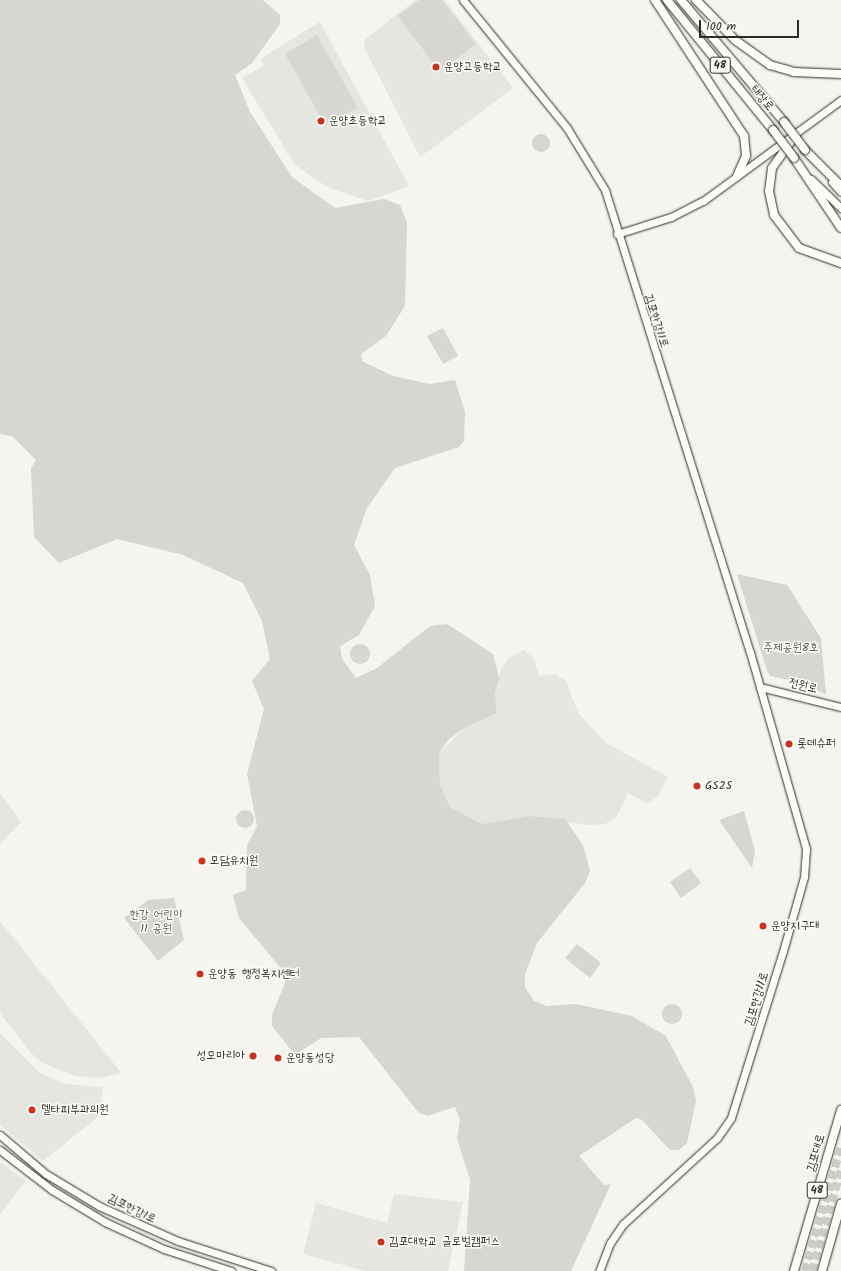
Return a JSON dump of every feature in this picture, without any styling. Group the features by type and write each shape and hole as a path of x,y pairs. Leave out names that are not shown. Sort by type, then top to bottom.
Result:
{"main road":[{"path":"655,0 744,136 746,156 737,176"},
{"name":"태장로","path":"666,0 773,130 809,178"},
{"name":"태장로","path":"681,0 784,122 820,168"},
{"path":"696,0 735,40 770,65 794,72 841,74"},
{"path":"797,133 772,168 769,191 774,215 799,248 841,263"},
{"name":"48","path":"820,168 841,186"},
{"name":"48","path":"809,178 841,228"},
{"name":"김포대로","path":"794,1271 841,1110"},
{"name":"48","path":"822,1271 841,1204"}],"street":[{"name":"김포한강11로","path":"460,0 566,129 602,190 619,234"},
{"name":"김포한강11로","path":"463,0 567,128 605,190 805,834 807,858 800,892 731,1118 717,1138 623,1224 610,1243 599,1271"},
{"path":"619,234 688,209 737,176 841,100"},
{"name":"태장로","path":"820,168 841,192"},
{"name":"태장로","path":"809,178 841,208"},
{"name":"전원로","path":"760,687 841,707"},
{"name":"김포한강1로","path":"0,1135 46,1174 99,1206 178,1241 271,1271"},
{"name":"김포한강1로","path":"0,1150 52,1190 105,1222 164,1249 231,1271"}],"shaded area":[{"name":"운양고등학교","path":"416,0 444,0 513,88 420,157 364,47 365,39"},
{"name":"운양초등학교","path":"320,22 409,186 368,201 327,187 295,165 242,78 264,66 260,59"},
{"path":"524,650 534,659 539,676 556,674 566,681 578,713 606,743 668,777 659,795 648,804 628,793 617,816 605,824 587,825 528,816 482,824 450,807 440,785 439,753 466,727 497,713 495,694 500,672 508,658"},
{"path":"0,793 21,822 0,844"},
{"path":"0,921 121,1073 99,1078 75,1076 43,1063 31,1053 0,1013"},
{"path":"0,1033 40,1073 66,1084 103,1087 98,1117 43,1161 0,1125"},
{"path":"0,1162 26,1181 0,1214"},
{"name":"김포대학교 글로벌캠퍼스","path":"394,1194 463,1202 448,1271 365,1271 303,1254 316,1203 387,1223"}],"green space":[{"path":"0,0 263,0 280,15 280,24 252,63 235,75 250,112 292,177 335,208 384,199 400,205 407,223 405,306 386,336 361,354 362,361 393,376 429,384 455,380 465,412 464,441 459,447 395,468 367,508 354,545 370,575 375,606 359,635 340,646 342,659 356,678 377,668 430,626 447,624 493,654 499,677 495,694 497,713 466,727 448,740 439,753 440,785 450,807 482,824 528,816 565,819 583,845 590,871 585,883 537,943 525,974 525,987 534,1001 547,1006 576,1004 632,1016 666,1036 693,1087 696,1101 687,1143 679,1150 670,1150 642,1120 636,1118 579,1156 604,1185 611,1184 571,1271 464,1271 470,1180 457,1139 460,1120 455,1107 427,1116 418,1112 359,1037 321,1038 295,1055 272,1026 272,1015 285,983 284,972 239,918 233,895 246,890 247,845 257,826 247,774 264,709 252,681 270,659 262,621 243,583 183,555 117,539 59,563 34,537 31,468 36,460 12,436 0,434"},
{"path":"419,0 442,0 476,44 443,69 437,68 398,16"},
{"path":"317,35 358,108 325,125 285,54"},
{"path":"537,134 545,134 550,139 548,150 545,152 537,152 532,147 532,139"},
{"path":"443,328 458,356 443,364 427,336"},
{"name":"주제공원8호","path":"737,574 787,585 821,638 826,695 803,683 770,676 767,671"},
{"path":"360,644 367,647 370,654 367,661 360,664 353,661 350,654 353,647"},
{"path":"241,810 249,810 254,815 252,826 249,828 241,828 236,823 236,815"},
{"path":"744,811 755,851 752,868 719,820"},
{"path":"690,868 701,883 681,898 670,882"},
{"name":"한강 어린이 11 공원","path":"174,898 184,940 158,961 124,918 148,900"},
{"path":"577,944 601,963 590,978 565,958"},
{"path":"672,1004 679,1007 682,1014 679,1021 672,1024 665,1021 662,1014 665,1007"}],"tunnel":[{"path":"805,1271 841,1147"},
{"path":"812,1271 841,1170"}],"place":[{"name":"운양고등학교","path":"436,67"},
{"name":"운양초등학교","path":"321,121"},
{"name":"롯데슈퍼","path":"789,744"},
{"name":"GS25","path":"697,786"},
{"name":"모담유치원","path":"202,861"},
{"name":"운양지구대","path":"763,926"},
{"name":"운양동 행정복지센터","path":"200,974"},
{"name":"성모마리아","path":"253,1056"},
{"name":"운양동성당","path":"278,1058"},
{"name":"델타피부과의원","path":"32,1110"},
{"name":"김포대학교 글로벌캠퍼스","path":"381,1242"}]}
